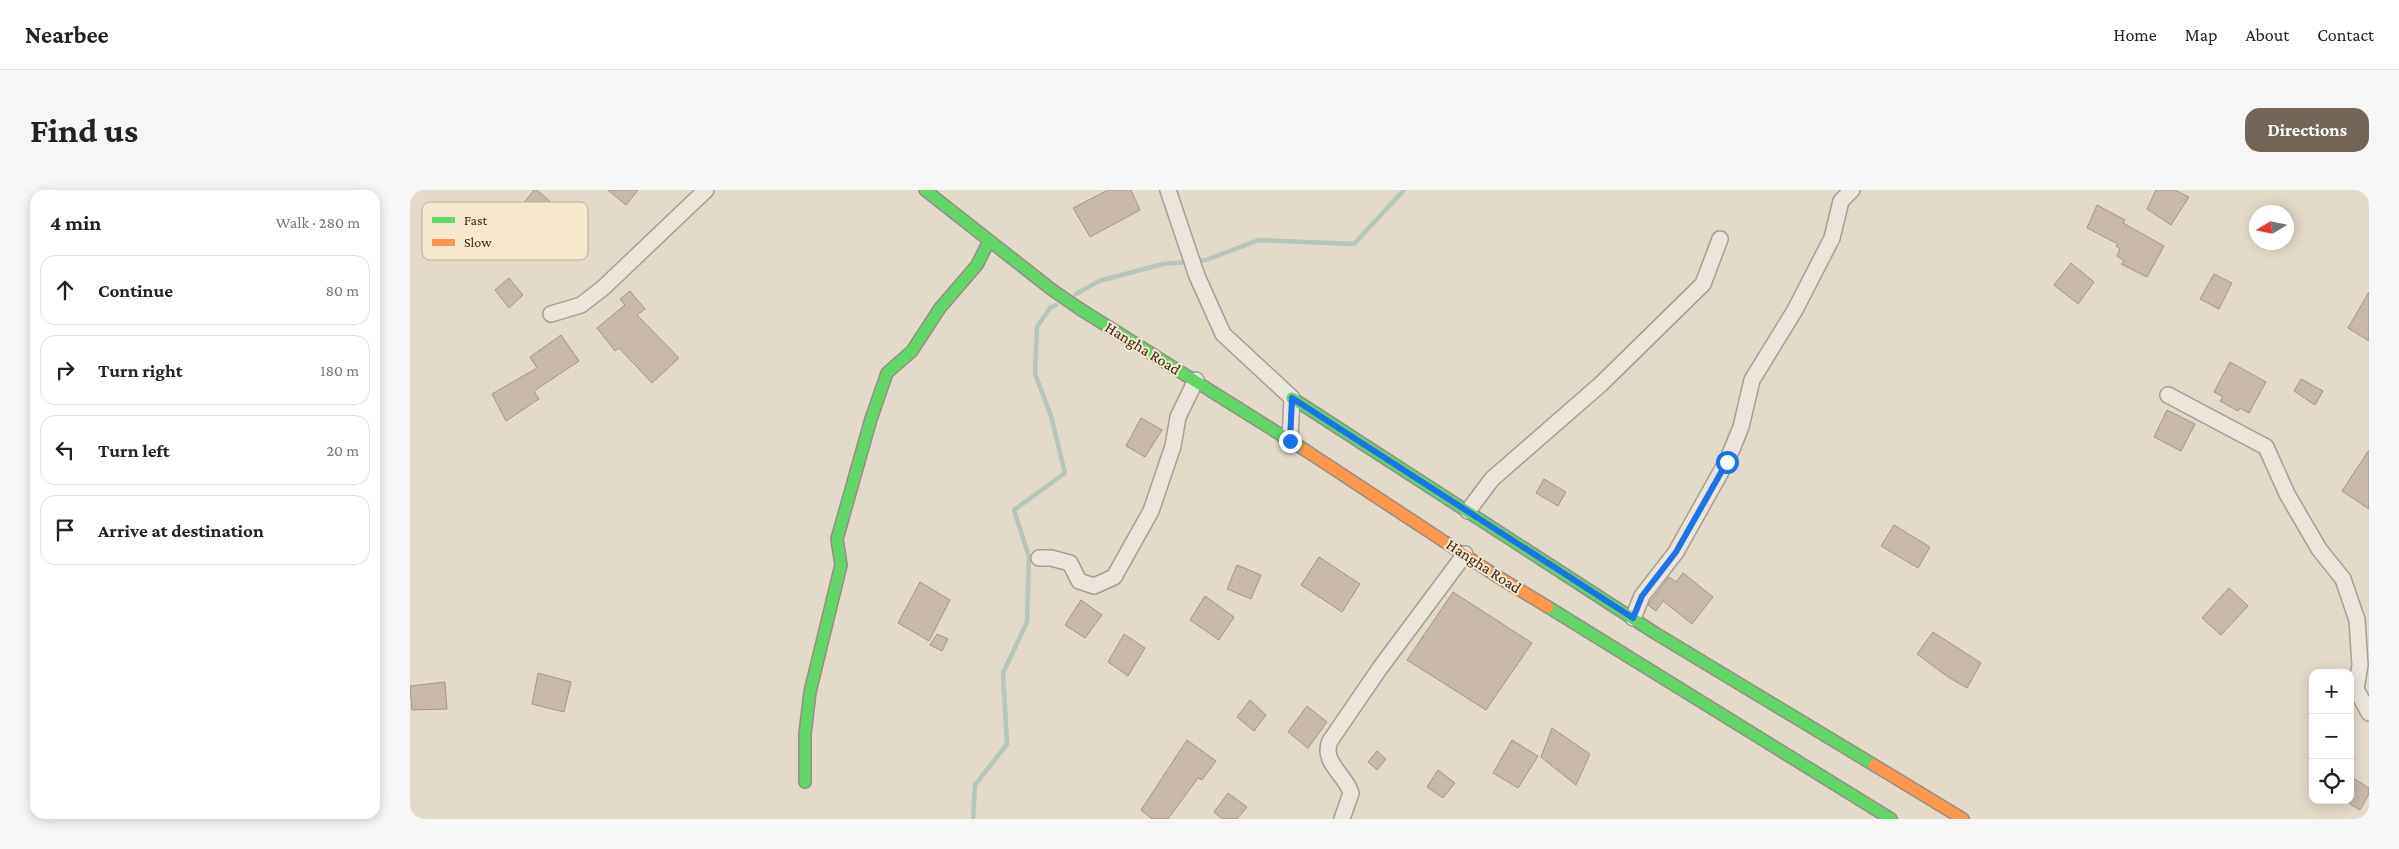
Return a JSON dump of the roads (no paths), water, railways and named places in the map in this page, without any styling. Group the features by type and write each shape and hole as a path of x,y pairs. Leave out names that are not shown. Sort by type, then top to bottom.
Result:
{"main road":[{"name":"Hangha Road","path":"925,190 1051,289 1080,308 1196,380 1495,575 1619,649 1891,819"},
{"path":"805,782 805,734 810,692 827,629 841,565 837,540 887,373 912,351 940,308 977,265 989,241"},
{"path":"1292,398 1633,618 1963,819"}],"street":[{"path":"551,314 581,305 596,294 706,190"},
{"path":"1168,190 1197,276 1223,334 1292,398 1290,441"},
{"path":"1633,618 1642,596 1676,552 1727,462 1741,427 1752,380 1795,310 1832,238 1841,202 1852,190"},
{"path":"1468,511 1492,479 1600,384 1704,284 1720,239"},
{"path":"1039,558 1051,558 1070,563 1079,581 1094,586 1114,576 1151,510 1173,446 1178,417 1196,380"},
{"path":"2168,395 2266,447 2287,494 2319,549 2344,579 2357,620 2360,665 2356,689 2369,714"},
{"path":"1342,819 1350,793 1343,778 1328,758 1327,748 1330,741 1391,653 1465,554"},
{"path":"2357,685 2369,666"}],"waterway":[{"path":"1076,294 1099,281 1163,264 1206,260 1259,240 1354,244 1404,190"},
{"path":"973,819 975,785 1007,744 1003,673 1027,622 1029,557 1014,510 1065,473 1051,416 1035,374 1037,327 1050,308 1056,305"}]}
